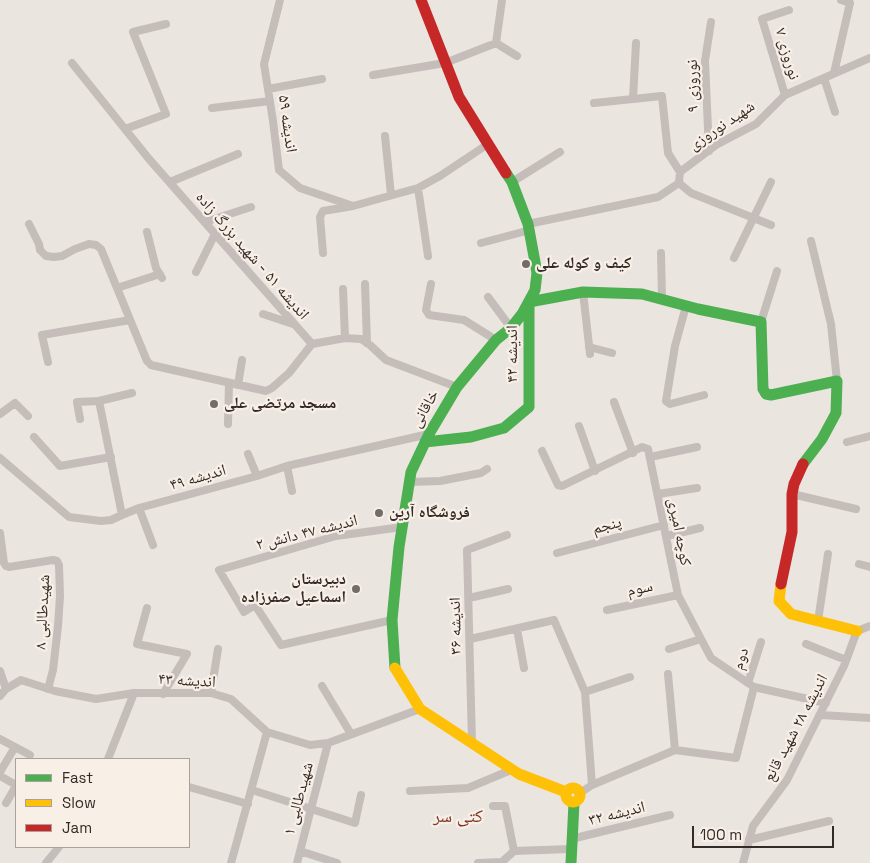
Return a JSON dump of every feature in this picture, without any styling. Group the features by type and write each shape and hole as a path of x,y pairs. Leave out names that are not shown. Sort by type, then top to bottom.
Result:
{"main road":[{"name":"خاقانی","path":"421,0 459,97 512,182 529,227 537,274 535,290 529,302 511,328 496,340 457,387 427,438 411,472 402,527 392,620 394,666 420,708 511,770 566,792 566,800 577,798"},
{"path":"529,302 583,292 642,294 686,306 761,322 763,389 766,394 837,381 836,413 822,439 805,461 794,484 792,494 792,532 786,568 779,592 779,601 791,614 857,631"},
{"name":"اندیشه ۴۲","path":"427,438 471,437 504,428 529,407 529,302"},
{"path":"571,863 571,844 577,798"}],"street":[{"name":"اندیشه ۵۹","path":"280,0 264,64 279,170 300,188 353,206"},
{"path":"496,43 502,0"},
{"path":"834,73 850,2 841,0"},
{"name":"نوروزی ۷","path":"785,95 762,19 789,10"},
{"name":"نوروزی ۹","path":"709,151 705,61 712,22"},
{"path":"125,129 166,114 133,32 166,24"},
{"path":"373,75 445,63 496,43"},
{"path":"496,43 518,56"},
{"path":"633,99 636,43"},
{"name":"شهید نوروزی","path":"679,183 680,172 709,151 756,124 785,95 870,58"},
{"name":"اندیشه ۵۱ - شهید بزرگ زاده","path":"72,63 170,182 312,344 346,338 361,339 386,360 457,387"},
{"path":"824,78 835,112"},
{"path":"268,89 322,79"},
{"path":"594,102 662,96 668,153 680,172"},
{"path":"212,108 270,101"},
{"path":"385,136 391,195"},
{"path":"323,253 321,214 323,211 353,206 418,188 440,176 488,144"},
{"path":"512,182 560,152"},
{"path":"170,182 238,154"},
{"path":"734,258 771,182"},
{"path":"481,243 529,227 658,197 679,183 691,193 771,225"},
{"path":"418,188 428,256"},
{"path":"205,222 251,207"},
{"path":"29,224 40,250 46,256 62,256 88,244 96,245 101,249 147,361 151,366 266,391 272,388 289,372 312,344"},
{"path":"117,288 161,276 156,268 147,232"},
{"path":"196,272 215,234"},
{"path":"811,241 831,324 837,381"},
{"path":"661,253 662,299"},
{"path":"761,322 777,271"},
{"path":"365,284 367,343"},
{"path":"431,284 426,310 429,315 464,320 496,340"},
{"path":"343,289 346,338"},
{"path":"583,292 590,350 612,353"},
{"path":"488,297 511,328"},
{"path":"686,306 676,346 666,401 670,404 704,395"},
{"path":"264,314 295,325"},
{"path":"48,362 42,335 130,320"},
{"path":"238,385 242,360"},
{"path":"228,424 229,383"},
{"path":"80,419 77,402 99,401 132,393"},
{"path":"99,401 122,515"},
{"path":"614,402 633,453"},
{"path":"0,414 15,403 28,416"},
{"path":"579,426 595,471"},
{"path":"847,442 870,436"},
{"path":"34,438 60,466 111,458"},
{"name":"اندیشه ۴۹","path":"0,458 69,517 101,521 111,520 139,508 288,466 427,438"},
{"path":"542,451 560,486 633,453 642,447 648,449 650,457 697,447"},
{"path":"248,454 257,476"},
{"name":"کوچه امیری","path":"650,457 678,595 711,658 751,685"},
{"path":"288,466 292,491"},
{"path":"409,482 440,481 481,473 487,469"},
{"path":"658,494 697,488"},
{"path":"792,494 856,509"},
{"path":"139,508 153,545"},
{"name":"پنجم","path":"557,553 664,525"},
{"name":"اندیشه ۴۷ دانش ۲","path":"392,620 281,645 255,605 244,612 219,570 336,536 402,527"},
{"path":"667,536 700,528"},
{"name":"شهیدطالبی ۸","path":"0,533 6,566 53,560 57,561 59,565 60,596 58,626 53,670 48,689"},
{"name":"اندیشه ۳۶","path":"472,743 467,550 507,535"},
{"path":"818,621 828,554"},
{"path":"859,564 870,567"},
{"path":"469,598 508,589"},
{"name":"سوم","path":"607,610 678,595"},
{"path":"147,608 137,644 187,654 163,694"},
{"path":"470,639 554,620 585,692 592,785"},
{"path":"857,631 870,626"},
{"path":"517,629 524,668"},
{"name":"اندیشه ۲۸ شهید قانع","path":"743,863 753,826 787,780 821,715 857,631"},
{"path":"669,649 701,639"},
{"name":"دوم","path":"675,750 736,758 761,642"},
{"path":"806,644 846,660"},
{"path":"211,693 218,648"},
{"path":"0,671 6,689 0,696"},
{"path":"577,798 592,785 675,750 668,674"},
{"path":"585,692 630,677"},
{"name":"اندیشه ۴۳","path":"6,689 21,680 48,689 96,699 134,692 163,694 211,693 231,699 267,732 310,745 328,743 420,708"},
{"path":"751,685 826,703"},
{"path":"322,686 351,734"},
{"path":"108,758 134,692"},
{"path":"821,715 870,718"},
{"path":"231,863 267,732"},
{"path":"0,739 30,755"},
{"name":"شهیدطالبی ۱","path":"297,863 328,743"},
{"path":"0,772 15,747"},
{"path":"410,791 468,788 511,770"},
{"path":"0,776 15,784"},
{"path":"6,803 15,787"},
{"path":"190,787 248,804"},
{"path":"252,790 355,823 361,795"},
{"path":"478,863 502,862 514,851 505,806 493,806"},
{"name":"اندیشه ۳۲","path":"514,851 571,844 670,815"},
{"path":"749,840 829,821"},
{"path":"46,863 58,848"},
{"path":"300,851 337,863"}],"traffic: fast":[{"path":"395,668 392,620 399,547 411,472 429,434 457,387 496,340 511,328 522,314 535,290 537,273 528,224 512,182 506,173"},
{"path":"425,442 471,437 504,428 529,407 529,302 583,292 642,294 698,309 761,322 763,389 766,394 771,395 837,381 836,413 822,439 803,464"},
{"path":"571,863 574,803"}],"traffic: slow":[{"path":"781,584 779,601 791,614 857,631"},
{"path":"395,668 420,709 519,774 566,792"},
{"path":"570,788 576,788 580,795 576,802 570,802 566,798 566,792 570,788"}],"traffic: jam":[{"path":"421,0 459,97 506,173"},
{"path":"781,584 792,532 792,494 794,484 803,464"}],"place":[{"name":"کیف و کوله علی","path":"526,264"},
{"name":"مسجد مرتضی علی","path":"214,404"},
{"name":"فروشگاه آرین","path":"379,513"},
{"name":"دبیرستان اسماعیل صفرزاده","path":"356,589"}],"district":[{"name":"کتی سر","path":"458,817"}]}
